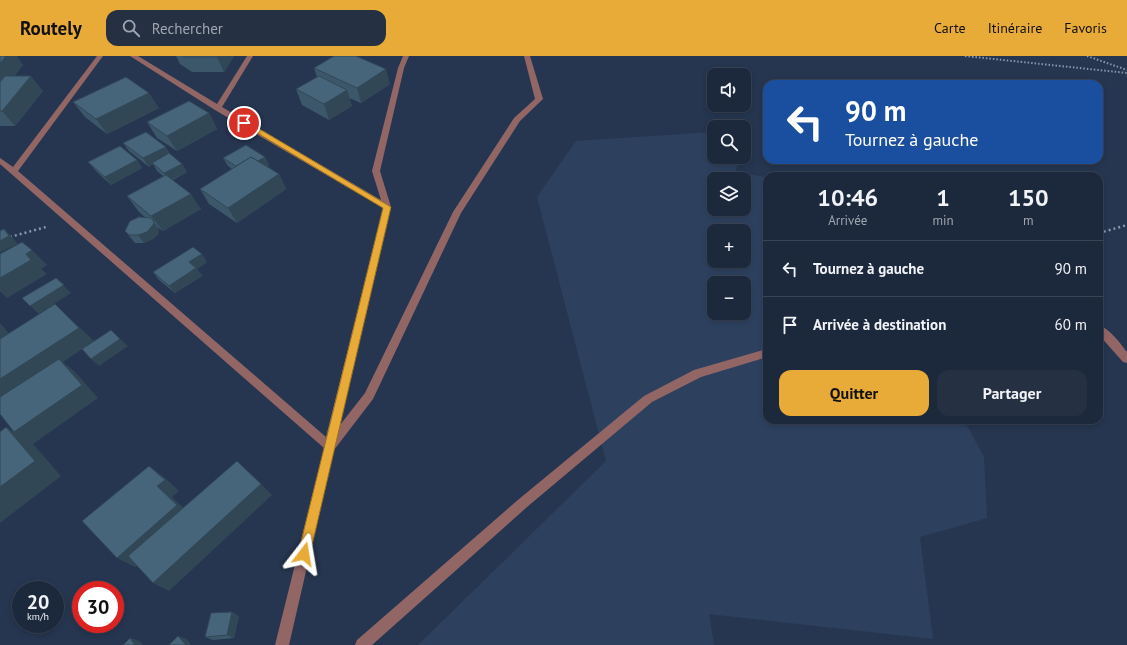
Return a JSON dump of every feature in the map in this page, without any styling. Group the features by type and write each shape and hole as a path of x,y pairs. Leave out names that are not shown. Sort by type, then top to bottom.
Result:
{"street":[{"path":"13,172 100,56"},
{"path":"134,56 218,108 387,207"},
{"path":"218,108 250,56"},
{"path":"282,645 387,207 376,171 401,68 406,56"},
{"path":"330,447 369,396 457,212 516,120 539,99 527,56"},
{"path":"0,160 330,447"},
{"path":"1103,333 1127,359"},
{"path":"362,645 523,503 648,399 698,373 763,354"}],"path":[{"path":"965,56 1127,71"},
{"path":"1087,56 1127,71"},
{"path":"7,238 69,221"},
{"path":"1103,232 1127,225"}],"shaded area":[{"path":"707,132 707,164 737,164 736,172 707,172 707,216 751,216 751,175 763,176 763,424 966,424 984,457 987,518 920,537 933,639 709,614 714,645 418,645 606,461 537,197 576,141"}],"building":[{"path":"0,56 6,56 0,63"},
{"path":"183,56 217,56 217,57 184,57"},
{"path":"334,56 356,56 386,69 357,88 314,68"},
{"path":"5,76 31,76 2,111 0,111 0,82"},
{"path":"319,76 347,90 324,104 296,89"},
{"path":"126,77 149,93 96,119 73,102"},
{"path":"189,101 209,113 167,136 147,122"},
{"path":"146,132 166,147 143,158 123,143"},
{"path":"246,145 265,157 258,161 251,157 236,166 223,158"},
{"path":"120,146 137,160 105,177 88,162"},
{"path":"169,153 182,164 164,173 152,163"},
{"path":"251,157 279,174 228,208 200,189"},
{"path":"166,175 191,194 151,216 127,196"},
{"path":"139,217 151,218 154,222 153,225 147,232 138,235 129,235 125,231 130,221"},
{"path":"4,229 9,236 0,241 0,231"},
{"path":"22,242 32,250 26,254 31,260 0,278 0,254"},
{"path":"193,247 202,254 189,262 196,268 169,286 153,272"},
{"path":"56,278 64,285 30,306 22,298"},
{"path":"55,304 79,328 0,379 0,339"},
{"path":"111,330 120,339 91,359 82,349"},
{"path":"59,359 82,385 14,432 0,414 0,397"},
{"path":"6,427 35,461 0,487 0,432"},
{"path":"237,461 261,484 153,583 128,556"},
{"path":"149,466 165,480 157,486 177,505 117,558 82,521"},
{"path":"232,612 227,635 205,637 211,613"},
{"path":"178,636 186,645 169,645"},
{"path":"130,638 135,645 123,645"}],"route":[{"path":"244,123 387,207 304,554"}]}
